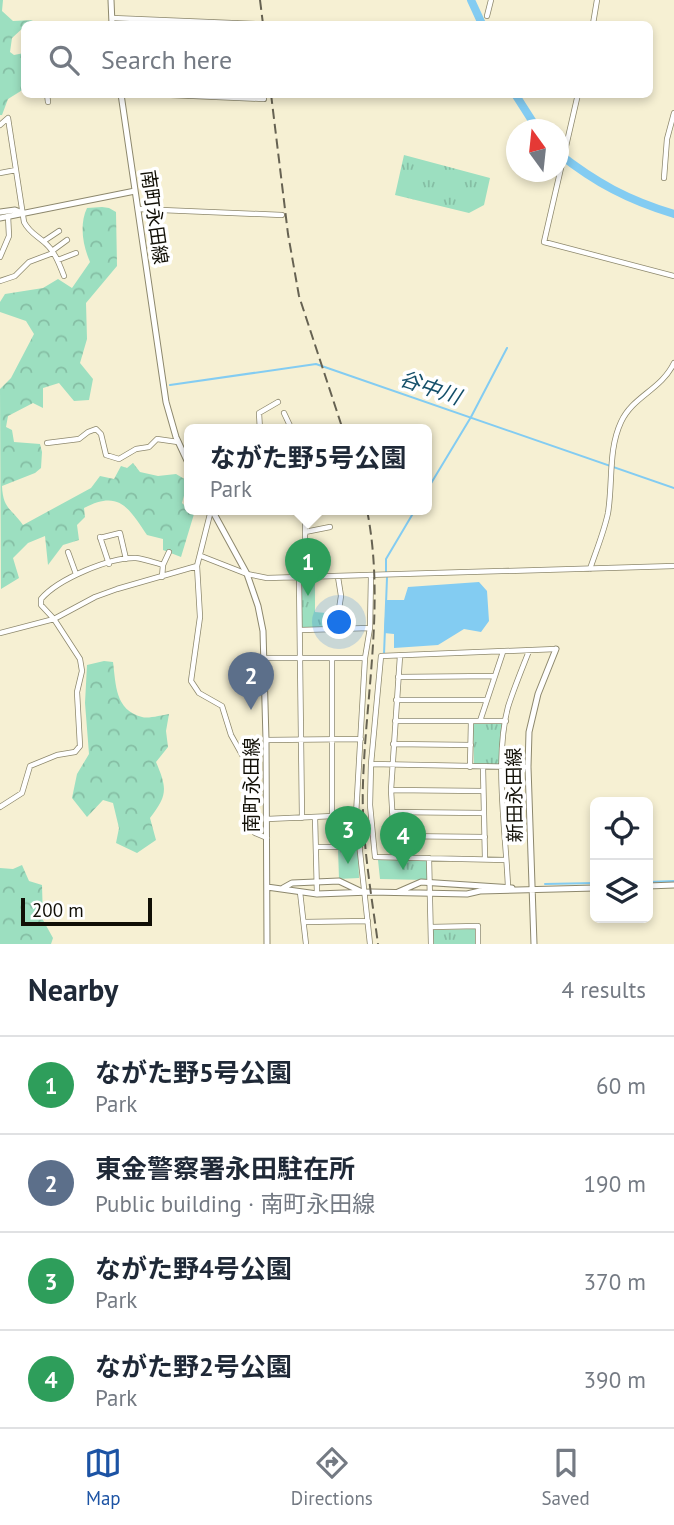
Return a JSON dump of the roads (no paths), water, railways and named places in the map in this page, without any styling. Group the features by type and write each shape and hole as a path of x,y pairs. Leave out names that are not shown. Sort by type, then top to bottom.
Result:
{"street":[{"path":"111,0 112,21"},
{"path":"488,16 491,0"},
{"path":"594,21 597,0"},
{"path":"47,98 48,103"},
{"name":"南町永田線","path":"122,98 163,389 184,455"},
{"path":"250,98 264,99"},
{"path":"577,98 544,242 674,276"},
{"path":"664,178 667,139 674,113"},
{"path":"0,125 8,118 26,226 53,252 64,275"},
{"path":"0,173 16,170"},
{"path":"0,218 135,191"},
{"path":"138,209 282,215"},
{"path":"0,212 15,210 23,213"},
{"path":"0,255 9,236 8,216"},
{"path":"44,241 59,231"},
{"path":"0,281 15,276 29,262 53,252 67,240"},
{"path":"58,260 76,253"},
{"path":"590,569 607,515 614,438 628,408 658,386 668,376 674,363"},
{"path":"260,424 259,413 278,402"},
{"path":"284,414 289,424"},
{"path":"47,443 79,439 96,429 106,455 119,459 136,449 149,447 157,439 178,442"},
{"path":"211,515 197,566 200,617 191,681 199,693 222,706 231,735 250,769 255,833 267,838"},
{"name":"南町永田線","path":"215,515 247,574 261,616 265,658 267,944"},
{"path":"302,818 300,630 305,523"},
{"path":"304,532 330,527"},
{"path":"109,564 100,537 120,533 126,559"},
{"path":"68,552 76,574"},
{"path":"162,577 163,565 169,552"},
{"path":"201,555 247,574 267,578 674,566"},
{"path":"0,807 22,793 30,766 57,755 75,752 80,746 77,692 82,671 80,659 54,619 41,605 41,599 76,574 126,559 138,558 163,565"},
{"path":"0,633 54,619 95,597 197,566"},
{"path":"370,944 356,815 365,658 370,628 371,576"},
{"path":"336,629 341,596 338,577"},
{"path":"300,630 370,628"},
{"path":"506,860 375,857 370,805 371,764 380,656 556,649"},
{"name":"新田永田線","path":"534,944 529,732 549,663 556,649"},
{"path":"511,889 506,860 503,768 506,722 508,708 529,651"},
{"path":"480,721 503,652"},
{"path":"395,857 391,790 400,656"},
{"path":"265,658 365,658"},
{"path":"331,658 332,816"},
{"path":"398,677 495,676"},
{"path":"396,700 487,700"},
{"path":"395,721 506,722"},
{"path":"470,767 471,721"},
{"path":"266,740 361,739"},
{"path":"393,744 471,745"},
{"path":"371,764 528,767"},
{"path":"483,768 485,859"},
{"path":"391,790 483,791"},
{"path":"391,812 484,813"},
{"path":"267,819 356,815"},
{"path":"315,817 317,894"},
{"path":"393,836 485,838"},
{"path":"316,847 360,847"},
{"path":"429,858 431,944"},
{"path":"284,888 292,883 339,881 364,893"},
{"path":"397,893 414,884 430,882 511,889"},
{"path":"344,893 346,885"},
{"path":"653,886 674,885"},
{"path":"267,887 317,894 467,894 511,889 590,888"},
{"path":"300,892 306,944"},
{"path":"304,922 368,921"},
{"path":"431,927 478,926 478,944"}],"water":[{"path":"479,582 487,591 489,621 481,632 464,629 438,645 394,648 394,634 384,633 386,600 404,600 408,587"}],"waterway":[{"path":"471,0 481,21"},
{"path":"518,98 531,119"},
{"path":"569,161 613,190 674,214"},
{"name":"谷中川","path":"432,482 471,417 507,348"},
{"name":"谷中川","path":"170,385 316,364 674,488"},
{"path":"386,572 386,559 412,515"},
{"path":"384,654 387,578"},
{"path":"653,882 674,881"},
{"path":"545,884 590,883"}],"railway":[{"path":"260,0 263,21"},
{"path":"271,98 288,234 299,296 341,424"},
{"path":"368,515 372,544 374,612 363,803 367,864 378,944"}],"place":[{"name":"ながた野5号公園","path":"308,596"},
{"name":"東金警察署永田駐在所","path":"251,710"},
{"name":"ながた野4号公園","path":"348,864"},
{"name":"ながた野2号公園","path":"403,870"}]}
